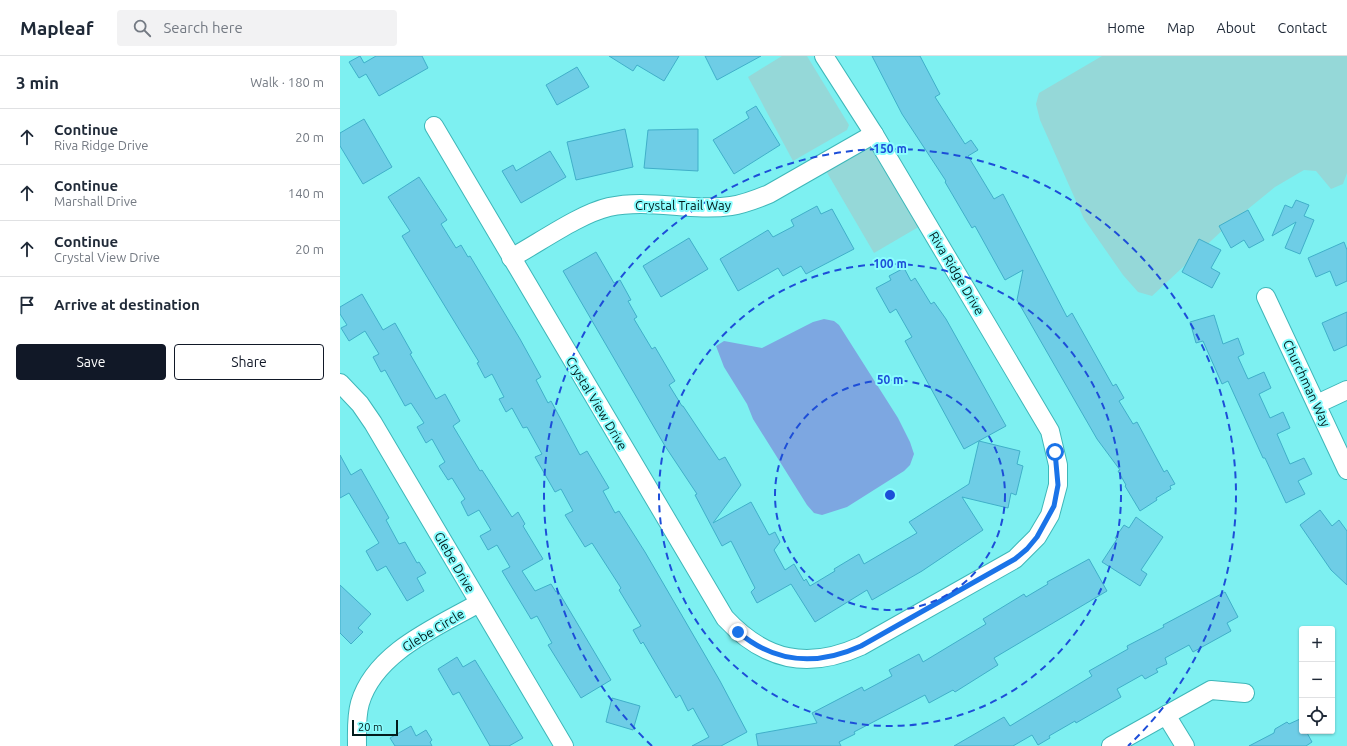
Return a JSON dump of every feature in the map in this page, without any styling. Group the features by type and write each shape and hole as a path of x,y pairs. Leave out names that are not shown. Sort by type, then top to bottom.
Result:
{"street":[{"name":"Riva Ridge Drive","path":"784,656 813,660 842,655 868,642 1015,559 1037,537 1050,515 1055,500 1059,475 1050,431 874,134 824,56"},
{"name":"Crystal View Drive","path":"434,126 722,613 746,638 758,646 784,656"},
{"name":"Crystal Trail Way","path":"511,258 585,217 610,207 633,204 716,207 731,206 752,201 769,194 874,134"},
{"name":"Churchman Way","path":"1266,297 1347,470"},
{"name":"Glebe Drive","path":"340,383 360,404 373,423 564,746"},
{"path":"1317,404 1347,390"},
{"name":"Glebe Circle","path":"357,746 356,721 360,702 370,683 387,661 411,642 479,603"},
{"path":"1111,746 1211,690 1245,693"},
{"path":"1166,715 1184,746"}],"shaded area":[{"path":"782,56 807,56 849,125 847,130 793,161 748,77"},
{"path":"1102,56 1347,56 1347,173 1343,184 1331,189 1316,171 1304,170 1275,187 1227,226 1152,296 1138,292 1123,275 1084,219 1040,120 1036,104 1039,93"},
{"path":"874,134 927,222 874,253 822,164"},
{"path":"824,319 834,321 839,325 898,418 910,442 914,454 910,465 904,471 847,507 822,515 814,513 807,505 753,419 747,404 724,367 716,346 724,341 762,348 813,322"}],"building":[{"path":"360,56 364,63 376,56 422,56 428,68 379,96 366,74 359,78 349,62"},
{"path":"609,56 679,56 664,81 637,65 633,71"},
{"path":"705,56 761,56 717,80"},
{"path":"872,56 920,56 940,94 935,97 965,144 971,140 978,150 968,156 994,199 1003,194 1067,317 1072,313 1113,386 1116,384 1124,398 1119,401 1133,424 1137,422 1164,472 1167,470 1175,484 1170,486 1171,489 1156,498 1157,500 1140,511 1125,486 1126,485 1118,471 1120,470 1097,439 1017,300 1023,270 1005,280 975,226 972,228 945,182 946,181 902,114"},
{"path":"577,67 589,87 557,105 546,85"},
{"path":"756,106 780,145 734,174 713,140 749,118 746,112"},
{"path":"364,119 392,167 363,184 340,146 340,133"},
{"path":"625,129 633,167 576,180 567,142"},
{"path":"698,129 698,171 644,168 648,130"},
{"path":"550,151 566,177 521,203 502,171 513,165 516,171"},
{"path":"419,177 447,220 441,224 456,248 461,245 468,257 470,256 520,339 541,377 536,380 548,403 551,401 580,455 587,451 609,488 603,491 615,513 619,511 645,552 720,681 747,732 721,746 692,746 709,737 693,708 688,711 680,695 676,698 643,642 641,644 633,630 641,626 619,590 621,588 592,543 585,547 565,515 573,511 561,489 555,492 535,457 542,454 527,427 523,428 512,408 506,412 499,399 504,397 492,374 485,378 477,363 479,362 402,236 410,231 388,197"},
{"path":"1296,200 1309,205 1304,216 1314,220 1300,254 1285,248 1296,222 1272,236 1285,205 1292,208"},
{"path":"817,206 821,214 832,209 854,249 806,274 801,266 783,276 778,268 738,291 720,259 768,230 773,237 794,226 791,220"},
{"path":"1248,210 1264,240 1249,248 1244,240 1231,248 1219,226"},
{"path":"689,238 708,269 661,297 643,266"},
{"path":"1199,239 1221,250 1211,268 1220,273 1212,288 1182,272"},
{"path":"1344,242 1347,250 1347,281 1336,286 1330,271 1316,277 1308,258"},
{"path":"596,252 614,283 620,280 631,300 628,301 637,317 634,319 652,349 655,347 675,381 669,385 682,406 719,460 725,457 741,485 713,523 751,502 769,535 775,532 780,542 774,550 785,570 794,564 804,581 806,579 810,586 859,554 864,564 917,533 909,522 969,484 979,441 1020,451 1017,464 1023,466 1016,495 1011,493 1008,508 962,497 983,530 922,571 872,600 867,590 815,622 791,584 757,603 751,592 755,588 731,541 722,546 695,495 697,494 665,446 563,271"},
{"path":"904,268 911,281 915,278 931,304 934,302 946,319 1006,426 964,449 905,341 912,337 896,309 890,313 876,288 891,280 889,276"},
{"path":"362,294 383,330 395,323 412,353 410,354 436,399 445,394 460,421 453,426 480,471 482,470 512,517 518,512 525,524 523,526 543,559 522,571 535,591 551,584 556,592 558,591 611,680 581,698 548,645 552,643 537,616 531,619 502,571 510,567 497,545 488,550 480,536 491,530 479,510 468,516 461,502 465,499 452,478 448,480 439,466 445,462 432,439 426,443 417,427 424,423 411,403 405,406 385,370 381,372 373,357 379,354 365,331 349,341 341,328 347,325 340,314 340,307"},
{"path":"1347,312 1347,345 1334,351 1322,323"},
{"path":"1214,315 1223,344 1238,338 1244,354 1238,357 1248,379 1264,372 1271,388 1259,394 1270,418 1283,412 1290,428 1277,434 1290,464 1304,458 1312,474 1298,481 1305,494 1286,503 1265,458 1263,458 1228,381 1222,384 1203,341 1196,343 1190,322"},
{"path":"340,455 351,475 361,469 389,518 386,520 399,544 405,542 417,563 419,562 426,573 417,578 424,591 407,601 386,566 377,571 366,551 379,543 349,493 340,498"},
{"path":"1320,510 1332,526 1339,520 1347,531 1347,585 1331,570 1300,525"},
{"path":"1136,517 1163,537 1141,570 1147,574 1140,586 1102,562 1124,525 1129,528"},
{"path":"1089,559 1107,591 994,658 998,665 955,692 953,690 929,703 925,695 854,732 855,734 839,742 841,746 758,746 756,734 817,723 812,713 862,687 864,691 892,676 889,670 919,654 923,662 986,624 983,619 1024,594 1026,597 1048,584 1047,582"},
{"path":"340,585 371,614 358,628 363,632 351,644 340,633"},
{"path":"1225,592 1238,617 1227,623 1231,631 1193,652 1189,645 1165,658 1167,664 1156,669 1158,672 1145,679 1142,675 1117,689 1121,697 1076,723 1075,721 1049,736 1050,738 1038,745 1032,735 1013,746 954,746 1004,717 1010,726 1092,676 1089,671 1128,649 1127,646 1164,627 1163,625"},
{"path":"457,657 463,667 475,660 523,738 509,746 490,746 459,692 453,695 438,669"},
{"path":"612,698 640,706 633,730 606,722"},
{"path":"1299,719 1299,734 1308,734 1312,742 1306,746 1249,746 1274,733 1275,729 1287,722 1289,724"},
{"path":"411,726 416,736 426,730 432,740 430,742 432,746 395,746 390,738"}],"route":[{"path":"738,632 758,646 775,654 784,656 813,660 842,655 861,646 1015,559 1027,549 1037,537 1054,506 1059,475 1055,452"}]}
